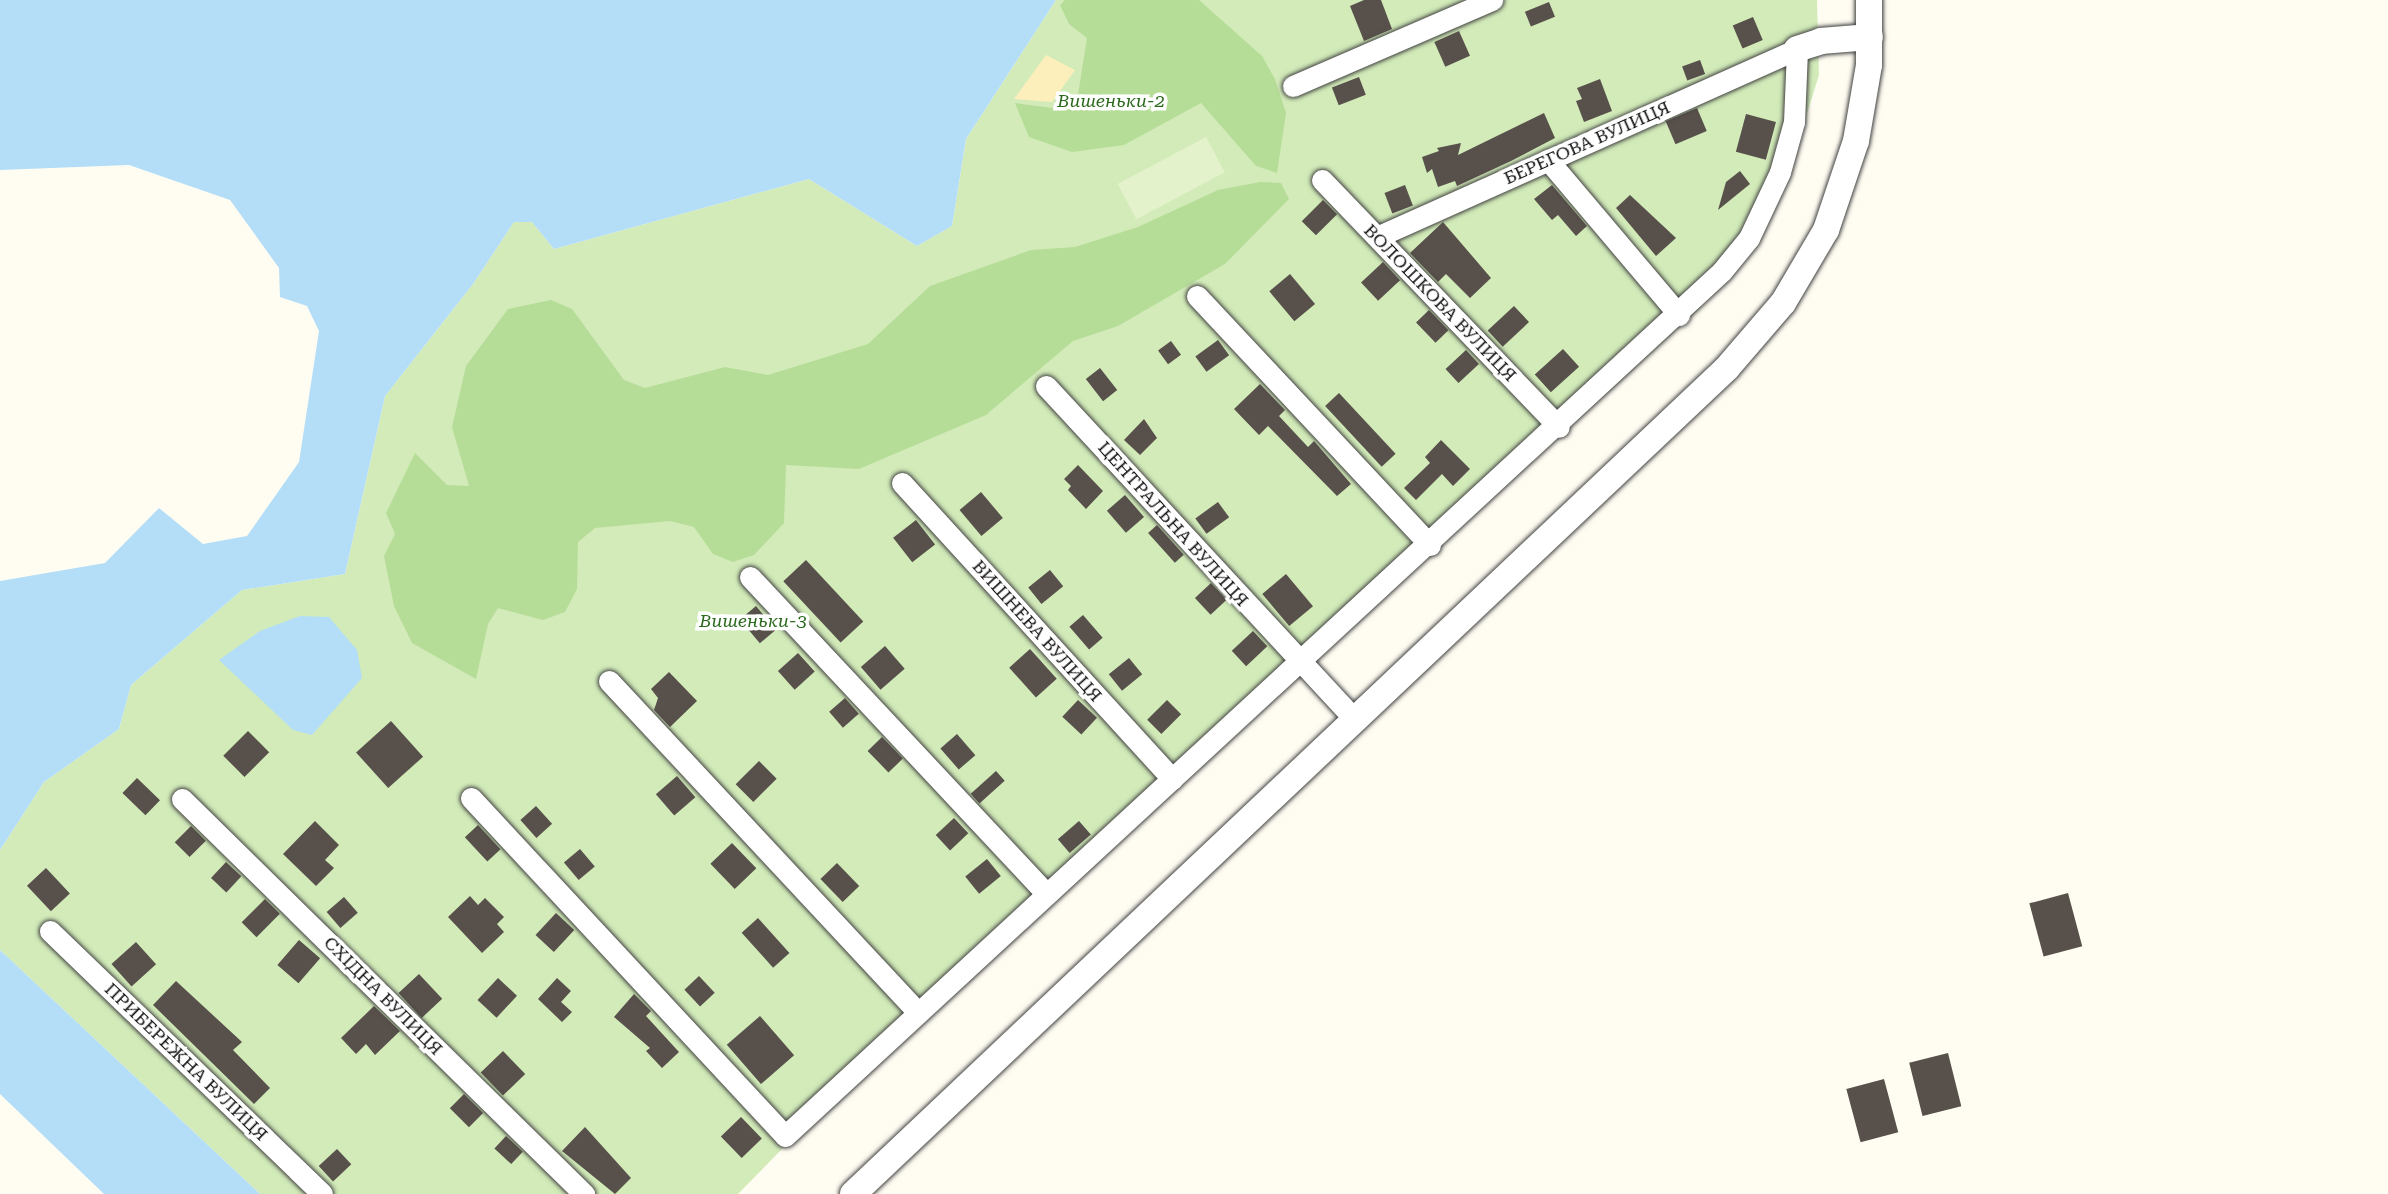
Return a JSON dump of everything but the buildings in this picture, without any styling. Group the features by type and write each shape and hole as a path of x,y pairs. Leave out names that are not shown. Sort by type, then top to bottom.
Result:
{"street":[{"path":"1293,86 1492,0"},
{"path":"853,1194 1727,368 1783,303 1826,230 1856,141 1870,37 1869,0"},
{"path":"471,798 786,1136 1045,892 1430,545 1679,315 1749,238 1780,172 1794,122 1797,49 1821,41 1870,37"},
{"name":"БЕРЕГОВА ВУЛИЦЯ","path":"1377,237 1797,49"},
{"path":"1548,160 1679,315"},
{"name":"ВОЛОШКОВА ВУЛИЦЯ","path":"1322,180 1559,427"},
{"path":"1197,296 1430,545"},
{"name":"ЦЕНТРАЛЬНА ВУЛИЦЯ","path":"1046,386 1355,720"},
{"name":"ВИШНЕВА ВУЛИЦЯ","path":"902,483 1172,779"},
{"path":"750,577 1045,892"},
{"path":"609,681 917,1012"},
{"name":"СХІДНА ВУЛИЦЯ","path":"182,799 583,1194"},
{"name":"ПРИБЕРЕЖНА ВУЛИЦЯ","path":"50,931 322,1194"}],"green space":[{"name":"Вишеньки-3","path":"1056,0 1817,0 1819,75 1790,168 1755,242 1698,310 784,1147 738,1194 260,1194 0,950 0,850 44,782 119,729 131,685 242,590 345,574 385,396 473,284 514,222 532,222 554,249 809,179 917,246 952,226 966,139"},
{"name":"Вишеньки-2","path":"1065,0 1199,0 1262,56 1275,79 1286,113 1277,173 1256,166 1201,103 1124,145 1072,152 1029,137 1015,103 1053,108 1077,101 1087,38 1069,24 1060,5"},
{"path":"1206,137 1225,172 1136,219 1118,184"},
{"path":"1260,182 1281,183 1289,199 1225,264 1118,326 1073,341 986,415 859,469 786,465 784,523 754,555 733,562 713,554 694,527 670,521 595,528 578,542 577,589 565,612 543,620 498,608 488,624 476,679 412,643 394,606 384,556 395,534 386,513 415,453 447,485 469,486 452,427 466,366 508,309 551,300 572,309 624,380 645,388 725,367 768,375 868,344 930,286 1031,250 1075,247 1138,227 1218,190"}],"sand":[{"path":"1046,55 1075,70 1052,102 1014,99"}],"water":[{"path":"0,0 1056,0 966,139 952,226 917,246 809,179 554,249 532,222 514,222 473,284 385,396 345,574 242,590 131,685 119,729 44,782 0,850 0,581 105,563 159,508 203,544 247,536 299,462 319,331 307,306 280,297 279,268 230,200 129,165 0,170"},
{"path":"300,616 329,617 357,650 362,678 312,735 293,730 219,660 260,631"},
{"path":"0,950 260,1194 104,1194 0,1094"}]}
